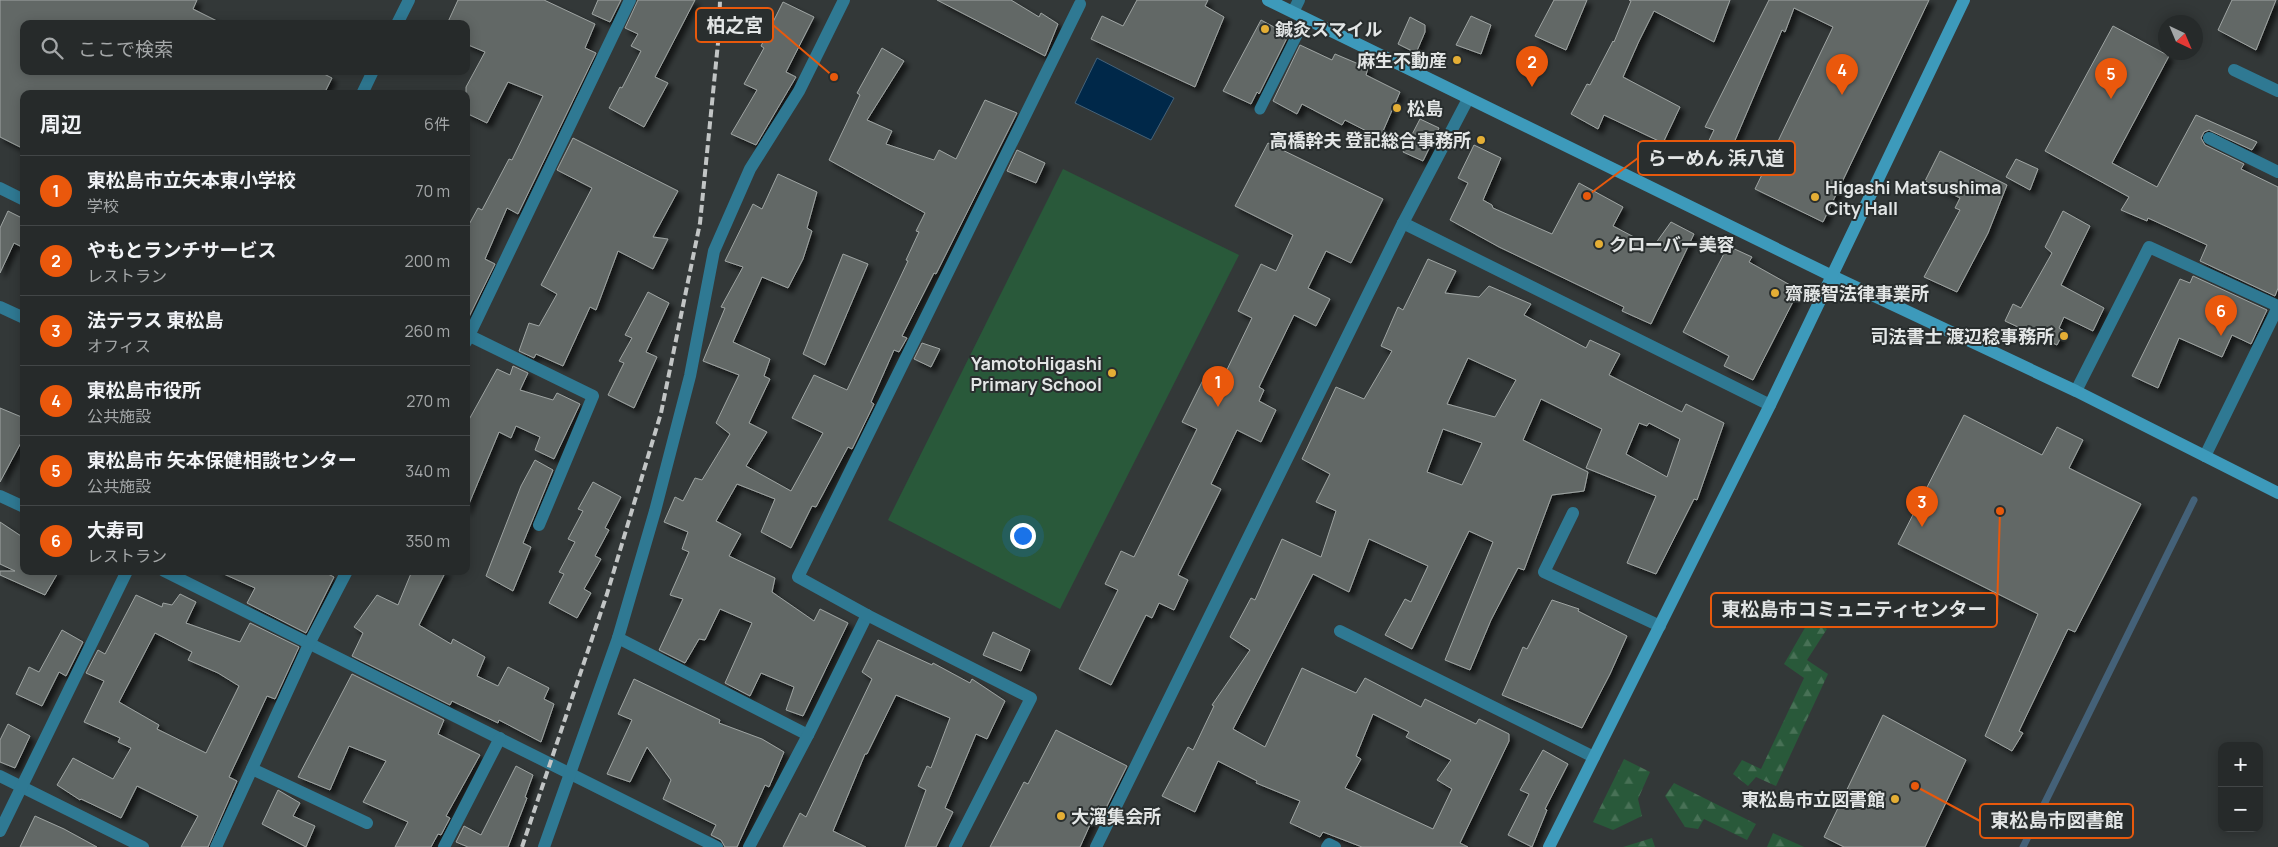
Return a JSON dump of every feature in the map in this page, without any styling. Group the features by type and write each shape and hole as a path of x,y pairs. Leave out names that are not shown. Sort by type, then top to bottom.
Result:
{"street":[{"path":"399,20 409,0"},
{"path":"470,331 630,0"},
{"path":"544,847 618,638 655,510 690,376 714,251 750,169 799,91 844,0"},
{"path":"1268,0 1832,276 2076,391 2278,493"},
{"path":"1299,0 1299,16"},
{"path":"1549,847 1770,406 1964,0"},
{"path":"955,847 1031,698 867,615 798,577 1078,1"},
{"path":"2234,70 2278,91"},
{"path":"364,90 371,75"},
{"path":"1096,847 1403,223 1468,99"},
{"path":"2210,138 2278,172"},
{"path":"0,188 20,198"},
{"path":"1403,223 1770,406"},
{"path":"2076,391 2149,247 2278,307 2205,456"},
{"path":"0,307 20,316"},
{"path":"470,338 593,396 539,525"},
{"path":"0,496 20,505"},
{"path":"1573,514 1544,572 1660,626"},
{"path":"0,831 125,575"},
{"path":"172,575 310,642 717,847"},
{"path":"216,847 310,642 345,575"},
{"path":"749,847 808,735 867,615"},
{"path":"1340,631 1594,757"},
{"path":"618,638 808,735"},
{"path":"444,847 500,738"},
{"path":"252,770 367,823"},
{"path":"0,776 143,847"},
{"path":"1327,847 1329,844 1335,847"}],"lane":[{"path":"1260,108 1299,16"}],"green space":[{"path":"1063,169 1239,255 1060,609 888,520"},
{"path":"1810,619 1827,629 1807,660 1828,674 1776,786 1756,777 1748,786 1733,774 1742,760 1761,769 1804,678 1784,664"},
{"path":"1624,759 1650,772 1638,799 1642,816 1613,830 1593,822"},
{"path":"1674,783 1756,824 1747,840 1704,819 1698,829 1685,827 1665,796"},
{"path":"1773,833 1804,847 1767,847"},
{"path":"1652,838 1655,847 1623,847"}],"water":[{"path":"1097,58 1174,98 1151,140 1075,103"}],"building":[{"path":"0,0 197,0 193,9 215,20 20,20 20,75 326,75 332,78 326,90 20,90 20,147 0,137"},
{"path":"458,0 544,0 595,24 585,48 596,53 518,214 507,208 485,259 495,264 470,315 470,223 478,208 482,210 509,159 512,160 543,96 508,82 487,123 470,115 470,90 466,90 466,87 485,52 470,46 470,20 449,20"},
{"path":"598,0 621,0 610,22 592,14"},
{"path":"638,0 695,0 655,77 668,83 644,127 609,108 620,87 622,88 641,51 631,46 638,34 625,28"},
{"path":"937,0 1011,0 1039,17 1041,13 1058,24 1045,56"},
{"path":"1137,0 1208,0 1205,6 1224,17 1195,87 1091,39 1102,16 1123,26"},
{"path":"1554,0 1587,0 1566,50 1535,36"},
{"path":"1629,0 1730,0 1714,42 1654,11 1639,41 1623,77 1680,107 1663,143 1604,115 1598,129 1571,114 1587,84 1590,85 1614,42 1631,1"},
{"path":"1769,0 1929,0 1823,222 1755,189 1833,27 1794,8 1785,32 1782,30 1733,145 1737,146 1729,167 1702,155 1714,130 1705,127"},
{"path":"2232,0 2276,0 2256,50 2218,30"},
{"path":"783,2 814,17 786,72 796,77 756,145 731,134 757,90 744,84 764,48 761,46"},
{"path":"1471,16 1491,25 1481,54 1456,45"},
{"path":"1410,17 1425,25 1425,32 1416,53 1398,44"},
{"path":"1261,20 1285,33 1283,37 1287,38 1259,94 1257,92 1251,104 1223,91"},
{"path":"2113,26 2158,50 2158,60 2167,60 2112,163 2157,187 2196,115 2257,142 2252,150 2209,130 2204,132 2201,138 2205,145 2244,164 2241,169 2278,187 2278,288 2275,296 2200,261 2207,245 2148,218 2147,221 2121,210 2129,197 2045,151"},
{"path":"1300,45 1332,60 1335,54 1368,68 1366,75 1400,92 1380,138 1345,120 1342,125 1302,104 1297,114 1273,101"},
{"path":"882,48 904,61 867,120 892,131 886,144 934,160 939,150 956,159 985,100 1017,113 936,274 934,273 902,336 907,338 899,352 894,350 871,402 874,404 852,449 848,447 816,507 812,506 791,548 761,532 775,499 737,484 716,521 741,534 729,556 775,578 772,592 814,621 820,609 848,623 803,716 786,710 794,687 761,673 750,696 725,683 752,623 720,609 705,640 699,639 685,663 659,650 683,599 670,595 689,552 682,549 688,532 664,522 675,497 683,501 695,478 702,480 730,434 716,423 739,375 703,361 725,308 721,307 743,267 725,261 753,204 762,209 778,174 817,192 807,228 812,231 803,259 788,288 762,277 733,342 770,359 764,376 770,379 749,423 767,432 746,466 791,491 823,433 792,418 814,375 847,390 908,261 906,260 919,232 916,231 925,213 829,160 860,95 857,93"},
{"path":"1420,119 1439,128 1423,161 1403,152"},
{"path":"573,138 678,191 653,237 668,239 653,269 618,251 596,310 590,307 563,366 536,354 534,358 519,351 529,323 539,326 557,294 541,285 592,188 557,170"},
{"path":"1268,143 1383,199 1351,263 1326,251 1308,288 1330,299 1316,326 1294,315 1259,387 1264,390 1259,401 1276,410 1261,442 1237,430 1211,484 1221,489 1178,575 1188,580 1174,610 1159,603 1152,618 1146,615 1111,685 1079,669 1118,590 1105,584 1121,551 1134,557 1197,429 1182,422 1205,376 1220,384 1252,318 1238,311 1261,264 1276,271 1293,235 1235,206"},
{"path":"1474,145 1501,158 1483,200 1492,205 1493,208 1552,234 1579,183 1623,207 1613,226 1653,247 1671,222 1694,234 1651,324 1622,311 1624,307 1499,247 1450,220 1468,183 1458,178"},
{"path":"1017,150 1045,163 1036,183 1007,171"},
{"path":"1940,151 2007,185 1988,233 1957,292 1924,277 1960,210 1955,208 1960,198 1925,181"},
{"path":"2016,159 2038,169 2030,190 2006,177"},
{"path":"8,211 20,217 20,246 14,243 0,273 0,228"},
{"path":"2063,211 2090,226 2061,285 2104,308 2093,331 2064,317 2059,328 2064,331 2057,345 2005,321 2013,304 2021,308 2052,253 2045,247"},
{"path":"1728,246 1752,257 1749,262 1799,290 1753,380 1724,366 1729,356 1683,332"},
{"path":"843,254 868,264 825,365 803,354"},
{"path":"1428,259 1456,271 1445,293 1479,297 1489,286 1531,304 1524,315 1586,348 1590,340 1620,354 1609,375 1682,412 1686,404 1724,423 1697,500 1694,499 1656,574 1627,563 1656,496 1586,468 1602,429 1541,399 1523,440 1588,472 1584,491 1552,495 1524,570 1518,568 1491,620 1470,670 1445,660 1493,542 1469,531 1412,649 1385,635 1405,599 1411,602 1428,566 1369,539 1349,592 1313,574 1233,729 1265,747 1302,668 1356,693 1365,678 1421,707 1425,699 1476,724 1479,719 1509,734 1509,741 1460,843 1468,847 1362,847 1323,832 1320,837 1290,823 1300,801 1256,783 1257,781 1218,761 1195,812 1162,796 1188,747 1193,750 1214,706 1212,705 1250,650 1230,637 1251,598 1255,600 1282,539 1321,557 1336,511 1316,502 1330,474 1302,459 1336,387 1364,399 1392,351 1381,346 1398,307 1403,310","holes":["1468,358 1516,380 1495,417 1447,404","1639,423 1647,426 1649,423 1680,439 1667,477 1626,454","1443,429 1482,443 1462,485 1427,472","1373,714 1409,732 1406,737 1451,760 1437,780 1452,789 1433,829 1345,788 1361,759 1356,756"]},
{"path":"2193,276 2267,310 2251,344 2232,335 2222,357 2179,338 2158,388 2132,376 2180,279 2190,283"},
{"path":"648,292 669,303 646,352 657,357 634,408 608,395 624,363 619,361 632,338 625,335"},
{"path":"922,343 940,349 931,367 914,359"},
{"path":"513,366 528,373 520,390 553,400 557,393 580,404 554,459 535,450 540,437 516,426 511,438 499,432 470,501 470,418 497,369 510,375"},
{"path":"0,408 20,416 20,444 0,482"},
{"path":"1964,415 2042,455 2057,427 2083,440 2069,468 2141,504 2075,632 2068,629 2019,731 2023,733 2012,751 1985,736 2038,614 1898,544"},
{"path":"535,460 553,470 523,543 531,547 513,591 486,576 521,486"},
{"path":"593,482 621,497 605,528 609,530 595,556 601,559 584,589 591,593 577,618 549,603 564,574 559,572 575,542 568,539 583,511 578,509"},
{"path":"0,522 20,535 20,575 57,575 45,595 0,575 0,571 15,571 0,564"},
{"path":"226,575 330,575 334,577 306,633 247,603 255,588"},
{"path":"410,575 444,575 419,625 451,644 453,639 485,657 477,676 498,686 508,667 549,688 544,699 554,704 541,742 499,720 498,723 452,701 450,705 352,656 363,633 354,627 377,595 398,605"},
{"path":"180,594 196,602 186,623 240,642 250,623 299,647 275,699 267,696 229,777 237,781 208,847 181,847 198,816 137,786 121,818 80,800 57,785 73,758 113,779 131,748 118,742 120,738 84,722 104,681 86,673 98,650 105,654 136,595 162,607 163,603 172,605","holes":["155,633 192,652 188,660 218,673 239,686 206,753 157,729 159,725 119,702"]},
{"path":"1552,600 1579,609 1578,611 1627,636 1582,728 1502,695 1523,647 1527,649"},
{"path":"62,630 83,642 66,676 59,672 42,706 16,694 29,667 39,672"},
{"path":"993,632 1030,650 1021,671 983,655"},
{"path":"878,640 932,665 933,663 970,683 972,679 1005,701 987,739 976,734 945,808 953,812 936,847 905,847 926,790 918,786 927,766 931,768 950,718 896,695 867,754 865,754 833,831 866,847 783,847 800,813 806,817 872,679 862,672"},
{"path":"352,674 444,720 438,734 480,755 446,816 450,818 441,835 438,834 431,847 395,847 408,822 363,802 386,761 349,746 330,790 298,777"},
{"path":"634,679 720,720 719,723 762,739 784,752 769,787 765,785 737,847 725,847 721,840 711,835 716,825 663,799 671,780 647,747 630,782 607,774 632,720 618,714"},
{"name":"東松島市立図書館","path":"1883,715 1966,760 1925,847 1844,847 1824,837"},
{"path":"8,724 30,736 15,768 0,762 0,740"},
{"path":"1056,730 1127,766 1105,810 1098,807 1080,847 990,847 1024,782 1028,784"},
{"path":"1543,750 1568,764 1545,809 1547,810 1532,847 1508,835 1529,794 1520,790"},
{"path":"516,766 533,775 525,797 527,798 508,847 468,847 456,842 464,826 481,835"},
{"path":"278,790 300,803 293,816 315,826 306,847 262,824"},
{"path":"35,816 64,829 97,847 20,847"}],"waterway":[{"path":"2023,847 2194,500"}],"railway":[{"path":"522,847 607,594 661,413 700,223 719,33 720,0"}],"place":[{"name":"鍼灸スマイル","path":"1265,29"},
{"name":"麻生不動産","path":"1457,60"},
{"name":"柏之宮","path":"834,77"},
{"name":"やもとランチサービス","path":"1532,87"},
{"name":"東松島市役所","path":"1842,95"},
{"name":"東松島市 矢本保健相談センター","path":"2111,99"},
{"name":"松島","path":"1397,108"},
{"name":"高橋幹夫 登記総合事務所","path":"1481,140"},
{"name":"らーめん 浜八道","path":"1587,196"},
{"name":"Higashi Matsushima City Hall","path":"1815,197"},
{"name":"クローバー美容","path":"1599,244"},
{"name":"齋藤智法律事業所","path":"1775,293"},
{"name":"司法書士 渡辺稔事務所","path":"2064,336"},
{"name":"大寿司","path":"2221,336"},
{"name":"YamotoHigashi Primary School","path":"1112,373"},
{"name":"東松島市立矢本東小学校","path":"1218,407"},
{"name":"東松島市コミュニティセンター","path":"2000,511"},
{"name":"法テラス 東松島","path":"1922,527"},
{"name":"東松島市図書館","path":"1915,786"},
{"name":"東松島市立図書館","path":"1895,799"},
{"name":"大溜集会所","path":"1061,816"}]}
